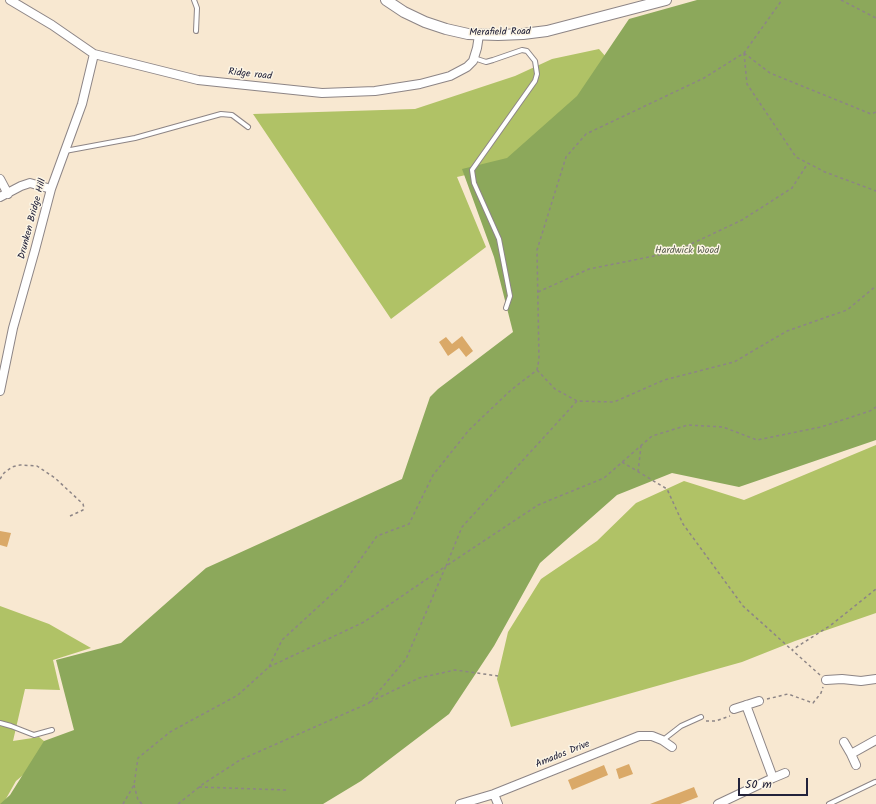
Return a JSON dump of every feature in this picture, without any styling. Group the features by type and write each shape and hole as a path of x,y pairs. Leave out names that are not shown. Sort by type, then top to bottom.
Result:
{"street":[{"name":"Ridge road","path":"10,0 52,25 94,54 198,80 322,93 375,91 420,84 450,76 467,67 474,58"},
{"name":"Merafield Road","path":"386,0 404,12 425,22 446,30 468,34 523,34 547,31 666,0"},
{"path":"474,58 478,48 479,34"},
{"name":"Drunken Bridge Hill","path":"0,391 13,328 50,189 82,104 94,54"},
{"path":"0,179 8,194"},
{"path":"0,197 21,186 30,184 50,189"},
{"path":"826,680 842,679 861,681 876,679"},
{"path":"734,709 759,701"},
{"path":"746,705 773,778"},
{"name":"Amados Drive","path":"460,804 494,794 639,736 652,736 663,740 672,747"},
{"path":"851,754 876,740"},
{"path":"844,742 856,765"},
{"path":"718,804 785,773"},
{"path":"494,794 498,804"}],"lane":[{"path":"194,0 198,8 196,31"},
{"path":"474,58 486,62 522,50 527,51 535,61 537,74 535,81 472,170 474,183 499,239 510,296 506,308"},
{"path":"64,152 135,138 221,114 232,115 248,127"},
{"path":"663,740 680,726 701,718"},
{"path":"0,724 34,735 52,730"},
{"path":"829,804 875,782"}],"path":[{"path":"269,667 282,640 343,584 377,536 409,524 433,475 469,430 511,390 537,370 539,359 537,250 566,157 586,134 704,78 744,52 782,0"},
{"path":"841,0 876,18"},
{"path":"744,52 770,73 871,114 876,112"},
{"path":"744,52 747,84 796,157 825,172 876,191"},
{"path":"538,292 589,269 674,252 742,220 792,188 808,163"},
{"path":"537,370 555,389 577,402 614,402 664,380 734,362 786,331 847,310 876,286"},
{"path":"369,703 406,659 462,527 577,402"},
{"path":"123,804 134,785 138,758 170,732 238,695 269,667 364,622 538,505 604,478 652,436 688,426 723,427 757,440 821,427 876,408"},
{"path":"638,472 641,445"},
{"path":"622,462 667,489 683,524 743,606 826,680 821,694 813,703 788,694 759,701"},
{"path":"0,479 4,473 12,467 20,465 37,466 55,478 83,504 83,510 70,516"},
{"path":"792,650 831,625 876,589"},
{"path":"178,804 199,787 240,760 369,703 419,678 455,670 498,676"},
{"path":"134,785 138,800 142,804"},
{"path":"199,787 286,790"}],"green space":[{"name":"Hardwick Wood","path":"697,0 876,0 876,440 739,487 672,473 617,495 540,563 494,646 449,714 361,781 323,804 0,804 10,795 44,741 74,730 56,660 121,643 206,568 402,479 430,397 438,389 513,332 494,257 462,169 507,158 577,96 629,19"},
{"path":"599,49 613,65 513,164 457,177 486,247 391,319 253,114 415,109 515,76 552,59"},
{"path":"876,445 876,613 795,641 742,662 511,727 497,679 508,632 541,579 597,541 636,503 684,481 744,500"},
{"path":"0,606 49,624 91,648 53,660 60,690 25,689 13,741 39,737 54,749 16,781 3,804 0,804"}],"building":[{"path":"462,336 473,351 466,357 459,348 448,356 439,342 446,337 452,344"},
{"path":"0,531 11,533 7,547 0,545"},
{"path":"629,764 633,774 619,779 616,769"},
{"path":"604,765 608,775 572,790 568,780"},
{"path":"694,787 698,797 680,804 650,804"}]}
